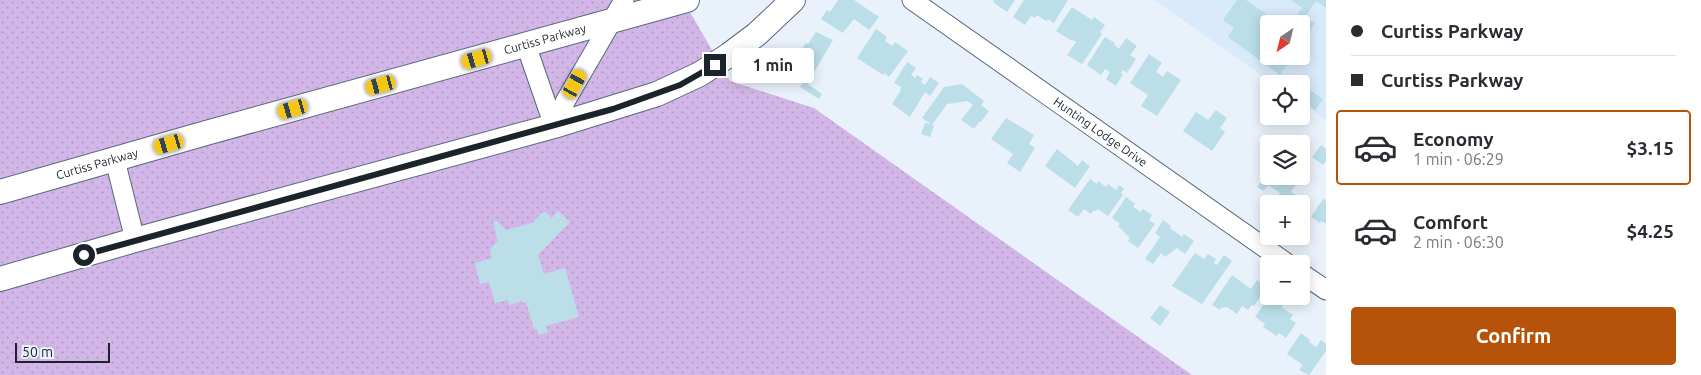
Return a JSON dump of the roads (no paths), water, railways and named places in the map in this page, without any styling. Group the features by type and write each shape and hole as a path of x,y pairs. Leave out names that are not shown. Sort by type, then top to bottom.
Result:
{"main road":[{"name":"Curtiss Parkway","path":"0,192 687,0"},
{"path":"0,280 135,240 554,126 657,94 700,74 757,34 793,0"}],"street":[{"path":"554,126 566,100 624,0"},
{"name":"Hunting Lodge Drive","path":"912,0 1275,255"},
{"path":"526,45 554,126"},
{"path":"115,160 135,240"},
{"path":"1310,279 1326,290"}]}
